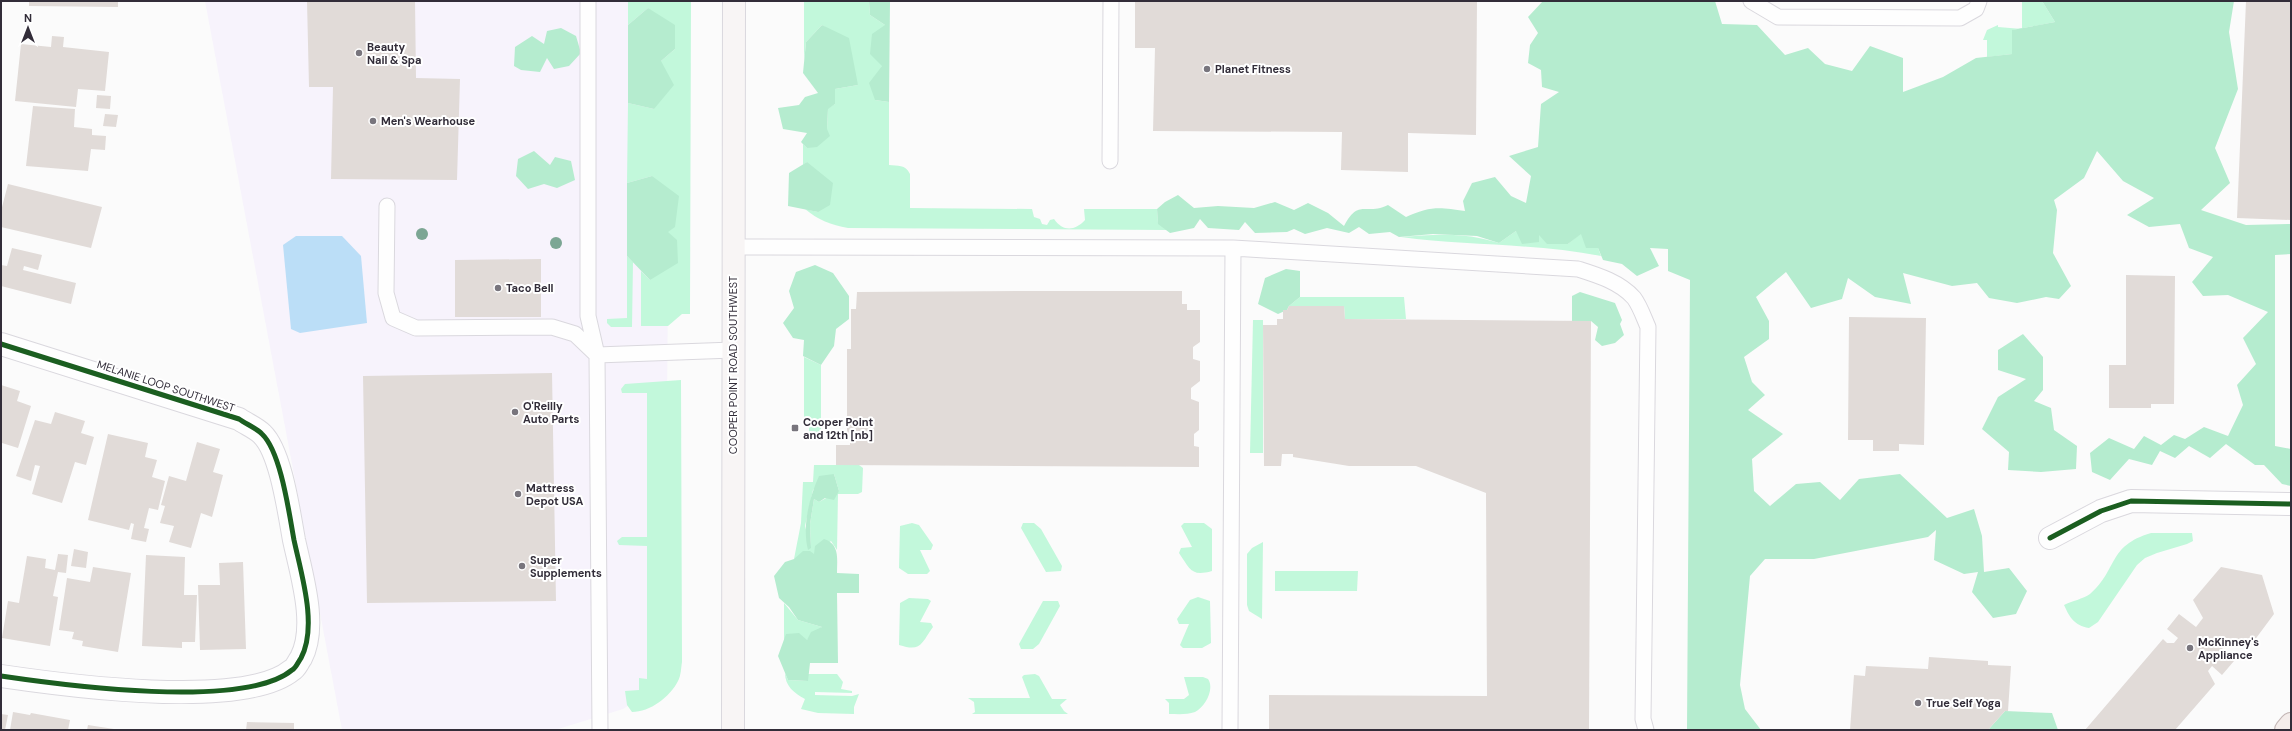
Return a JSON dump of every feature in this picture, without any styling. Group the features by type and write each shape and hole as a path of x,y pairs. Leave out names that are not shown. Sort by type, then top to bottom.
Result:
{"main road":[{"name":"COOPER POINT ROAD SOUTHWEST","path":"733,730 732,350 734,1"},
{"path":"2286,730 2291,724"}],"street":[{"name":"MELANIE LOOP SOUTHWEST","path":"1,344 239,420 262,434 279,464 308,608 308,632 302,656 293,670 275,680 229,691 130,690 52,684 1,676"},
{"path":"2050,538 2101,511 2132,501 2291,504"}],"lane":[{"path":"588,1 588,316 598,354 600,730"},
{"path":"1110,161 1111,1"},
{"path":"1751,1 1778,17 1960,18 1976,9 1979,1"},
{"path":"387,206 386,293 393,318 416,328 552,327 575,334 598,354 732,350"},
{"path":"733,247 1233,248 1578,269 1598,275 1616,285 1634,298 1648,327 1643,719 1646,730"},
{"path":"1230,730 1233,248"}],"shaded area":[{"path":"205,1 670,1 665,683 623,709 555,730 342,730"}],"green space":[{"path":"628,1 691,1 690,314 682,314 668,326 641,326 641,271 650,280 668,232 652,176 627,183 628,103 654,109 661,61 675,49 648,8 628,25"},
{"path":"804,1 869,1 870,15 885,25 882,66 875,100 889,102 889,165 904,167 910,174 910,208 1032,209 1034,217 1040,219 1042,224 1047,225 1050,220 1054,219 1065,228 1073,228 1085,220 1084,209 1157,209 1158,223 1167,230 848,228 830,224 815,216 805,209 818,212 807,162 803,165 803,144 807,148 827,129 828,108 835,104 835,89 858,85 828,29 822,25 806,42 804,61"},
{"path":"869,1 890,1 889,102 875,100 869,83 882,66 870,54 872,34 885,25 870,15"},
{"path":"1543,1 1715,1 1722,24 1757,25 1785,55 1808,48 1825,64 1852,71 1870,46 1903,58 1903,92 1943,77 1976,58 2012,54 2012,30 2055,22 2042,1 2234,1 2229,32 2238,89 2215,148 2230,183 2201,210 2246,225 2291,224 2291,254 2275,255 2275,446 2291,449 2291,486 2282,484 2264,465 2255,465 2226,444 2210,458 2189,446 2175,458 2160,451 2152,465 2129,459 2110,480 2092,472 2090,453 2109,438 2134,449 2144,436 2161,445 2174,435 2185,439 2204,427 2228,436 2243,405 2237,385 2256,364 2243,338 2268,312 2228,295 2203,296 2192,282 2213,257 2189,248 2180,224 2149,227 2127,215 2154,198 2123,181 2097,151 2084,178 2054,200 2057,210 2053,253 2071,286 2059,299 2046,297 2017,303 1989,298 1977,283 1952,286 1903,273 1911,304 1875,297 1848,278 1842,299 1811,308 1786,272 1756,297 1769,321 1769,339 1744,357 1752,382 1765,395 1748,410 1783,434 1752,459 1754,491 1770,506 1796,484 1820,482 1840,500 1859,479 1900,474 1947,518 1974,509 1982,536 1984,572 2009,568 2027,591 2016,614 1993,618 1972,592 1978,572 1964,574 1934,560 1936,530 1928,537 1814,559 1765,559 1750,576 1740,685 1745,709 1761,730 1687,730 1690,280 1668,271 1668,249 1650,248 1659,266 1637,276 1622,264 1603,260 1598,248 1586,248 1581,234 1568,244 1547,244 1539,235 1539,242 1522,244 1516,231 1499,243 1477,236 1433,234 1399,237 1390,232 1369,234 1359,227 1349,233 1327,228 1305,234 1294,229 1287,232 1255,233 1245,222 1239,230 1208,228 1200,219 1194,228 1170,233 1158,224 1157,209 1165,202 1178,195 1194,208 1218,206 1254,208 1275,202 1294,210 1308,203 1328,213 1344,226 1354,212 1358,210 1380,208 1388,205 1406,217 1435,208 1465,211 1463,201 1472,183 1495,177 1511,196 1526,203 1531,176 1509,156 1538,147 1541,104 1559,92 1542,87 1541,70 1528,63 1530,45 1538,33 1528,17"},
{"path":"2022,1 2042,1 2055,22 2022,28"},
{"path":"648,8 675,25 675,49 661,61 674,85 654,109 628,103 628,25"},
{"path":"822,25 849,38 858,85 835,89 835,104 828,109 827,129 830,136 817,147 807,148 801,142 807,133 783,129 778,108 799,105 805,97 818,93 803,73 806,42"},
{"path":"1998,25 1998,27 2019,29 2013,30 2012,54 1987,57 1987,40 1983,40 1987,30"},
{"path":"561,28 576,36 581,53 569,66 554,69 547,58 540,72 521,70 514,66 515,47 532,36 544,44 547,31"},
{"path":"534,151 550,165 555,157 571,161 575,180 557,188 544,184 528,189 516,176 518,159"},
{"path":"807,162 833,183 830,205 818,212 788,206 789,173"},
{"path":"652,176 679,196 675,227 668,232 677,240 678,263 650,280 627,256 627,183"},
{"path":"1516,231 1539,234 1568,244 1581,233 1598,248 1601,256 1551,249 1401,237 1462,235 1487,239 1499,243"},
{"path":"627,256 633,262 632,327 611,327 607,323 607,319 627,318"},
{"path":"815,265 833,273 849,296 849,319 836,329 834,346 821,365 803,356 804,340 793,338 783,323 794,308 789,291 796,272"},
{"path":"1286,269 1300,271 1300,297 1289,306 1287,310 1278,314 1258,304 1265,278"},
{"path":"1580,292 1615,303 1622,320 1620,324 1624,335 1615,343 1602,346 1595,340 1598,327 1591,321 1572,321 1572,296"},
{"path":"1300,297 1404,297 1406,319 1345,319 1344,306 1289,306"},
{"path":"1253,320 1263,320 1263,453 1250,453"},
{"path":"2023,334 2043,357 2043,390 2034,401 2051,408 2054,430 2077,446 2076,469 2041,472 2008,470 2009,452 1982,429 1998,397 2026,379 1998,370 1998,350"},
{"path":"804,357 821,365 821,437 809,436 809,420 804,420"},
{"path":"681,380 681,672 679,679 665,698 646,709 632,712 627,705 625,691 639,690 639,678 647,679 647,546 619,545 617,541 622,537 647,537 647,393 622,393 621,389 625,384"},
{"path":"814,465 859,465 863,468 862,492 858,494 838,494 837,550 831,541 814,555 794,559 801,523 803,482 813,482","holes":["834,474 839,491 819,502 814,499 810,524 811,548 805,526 813,490"]},
{"path":"834,474 839,491 834,500 825,498 819,502 814,499 810,524 811,548 808,550 806,541 806,522 812,493 819,476"},
{"path":"912,523 919,525 933,545 931,550 920,550 930,571 927,574 908,574 899,568 900,526"},
{"path":"1023,523 1034,523 1041,529 1062,566 1061,571 1046,572 1021,528"},
{"path":"1184,523 1204,523 1212,529 1212,571 1205,573 1195,572 1189,567 1179,553 1181,548 1192,547 1181,526"},
{"path":"2151,533 2192,533 2193,541 2145,558 2137,565 2098,622 2089,628 2076,623 2068,614 2064,605 2090,594 2099,585 2114,559 2127,545 2137,538"},
{"path":"824,539 833,544 835,548 837,557 837,573 859,574 859,593 837,593 838,663 810,663 808,681 788,680 778,656 786,634 799,633 807,640 811,632 822,627 798,620 789,607 779,598 774,576 785,562 794,559 803,551 810,551 814,554 815,546"},
{"path":"1263,542 1262,619 1249,611 1247,605 1247,554 1252,548"},
{"path":"1275,571 1358,571 1357,591 1275,591"},
{"path":"1198,597 1210,601 1211,643 1202,648 1183,648 1180,645 1189,624 1179,624 1177,619 1190,600"},
{"path":"909,598 928,599 931,601 920,622 931,623 933,627 920,645 912,648 899,645 900,603"},
{"path":"1043,601 1058,601 1060,606 1039,644 1033,649 1021,649 1019,644"},
{"path":"784,603 798,620 822,627 807,640 784,641"},
{"path":"785,673 788,680 807,681 808,674 837,674 843,682 841,689 852,691 852,693 815,692 815,695 852,696 859,694 854,707 854,714 818,713 801,709 805,699 791,689 785,678"},
{"path":"1035,674 1039,676 1052,699 1067,699 1060,705 1068,714 972,714 975,712 974,702 968,698 1030,698 1022,677 1024,675"},
{"path":"1184,677 1203,677 1208,679 1210,683 1210,693 1199,710 1185,714 1169,714 1169,703 1165,699 1184,699 1189,695"},
{"path":"2005,711 2052,713 2058,730 1988,730"}],"water":[{"path":"296,236 342,236 361,256 367,323 300,333 291,329 283,245"}],"building":[{"path":"29,1 118,1 118,7 29,6"},
{"path":"307,1 415,1 416,78 460,79 457,180 331,179 333,87 309,87"},
{"path":"1135,1 1477,1 1476,135 1408,133 1408,172 1341,170 1342,132 1153,131 1155,48 1135,48"},
{"path":"2246,1 2291,1 2291,220 2237,218"},
{"path":"52,36 64,37 63,47 109,52 105,91 78,89 76,107 15,101 21,44 51,47"},
{"path":"97,95 111,96 110,109 96,108"},
{"path":"33,106 75,109 74,127 92,129 92,135 106,136 105,150 91,149 88,171 26,166"},
{"path":"105,114 118,115 116,127 103,126"},
{"path":"8,184 102,207 91,248 1,227 1,211"},
{"path":"12,248 42,255 38,270 24,266 23,270 76,283 71,304 1,286 1,265 7,266"},
{"name":"Taco Bell","path":"541,259 541,317 455,317 455,260"},
{"path":"2126,275 2175,276 2174,404 2151,404 2151,408 2109,408 2109,365 2126,365"},
{"path":"1182,291 1182,304 1187,304 1187,310 1200,310 1200,342 1193,347 1193,359 1200,361 1200,381 1191,388 1191,399 1199,402 1199,430 1194,434 1194,446 1199,447 1199,467 836,465 836,445 850,445 850,439 847,439 847,349 851,349 851,309 856,309 857,292"},
{"path":"1289,306 1344,306 1345,319 1591,321 1589,730 1269,730 1269,695 1487,696 1486,493 1416,466 1349,466 1293,457 1293,454 1282,454 1281,466 1264,466 1263,325 1277,325 1277,319 1283,319 1283,310 1287,310"},
{"path":"1849,317 1926,318 1924,445 1899,444 1899,451 1873,451 1873,440 1848,440"},
{"path":"552,373 556,601 367,603 363,376"},
{"path":"1,385 20,391 17,401 31,406 18,448 2,443 1,446"},
{"path":"55,412 85,421 81,433 94,437 86,465 75,462 62,503 32,494 40,466 35,465 31,481 16,476 35,420 51,424"},
{"path":"108,434 148,443 145,457 157,460 152,477 165,481 158,510 149,508 144,528 149,529 146,542 131,539 134,524 131,523 129,530 88,520"},
{"path":"197,442 220,449 213,472 223,475 212,517 201,513 191,548 169,542 174,526 160,523 165,506 161,505 169,476 186,481"},
{"path":"74,549 88,552 86,568 71,566"},
{"path":"58,554 68,555 66,573 58,572 53,596 58,597 50,646 2,638 8,601 19,603 27,556 46,559 45,568 55,570"},
{"path":"146,555 185,557 184,595 197,595 195,642 182,642 182,648 142,646"},
{"path":"243,562 246,649 200,650 198,585 220,585 219,563"},
{"path":"93,567 131,573 118,652 82,646 83,641 72,639 74,632 59,630 67,578 90,582"},
{"name":"McKinney's Appliance","path":"2221,567 2262,575 2274,614 2251,645 2231,639 2221,650 2234,661 2222,675 2212,666 2208,671 2215,684 2175,730 2085,730 2163,639 2167,643 2174,643 2178,638 2167,629 2179,614 2196,627 2203,618 2193,600"},
{"path":"1929,657 1988,661 1988,665 2011,666 2008,711 2005,711 1988,730 1850,730 1854,675 1865,676 1866,666 1928,669"},
{"path":"13,712 30,715 31,713 70,720 68,730 10,730"},
{"path":"1,714 8,715 5,730 1,730"},
{"path":"247,722 294,723 294,730 246,730"},
{"path":"88,725 114,729 114,730 87,730"}],"cycle path":[{"path":"1,344 239,419 260,432 269,443 279,468 287,499 294,540 304,583 308,615 306,645 295,668 268,682 235,689 195,692 107,689 1,676"},
{"path":"2050,538 2101,511 2131,501 2291,504"}],"place":[{"name":"Beauty Nail & Spa","path":"359,53"},
{"name":"Planet Fitness","path":"1207,69"},
{"name":"Men's Wearhouse","path":"373,121"},
{"name":"Taco Bell","path":"498,288"},
{"name":"O'Reilly Auto Parts","path":"515,412"},
{"name":"Cooper Point and 12th [nb]","path":"795,428"},
{"name":"Mattress Depot USA","path":"518,494"},
{"name":"Super Supplements","path":"522,566"},
{"name":"McKinney's Appliance","path":"2190,648"},
{"name":"True Self Yoga","path":"1918,703"}]}
